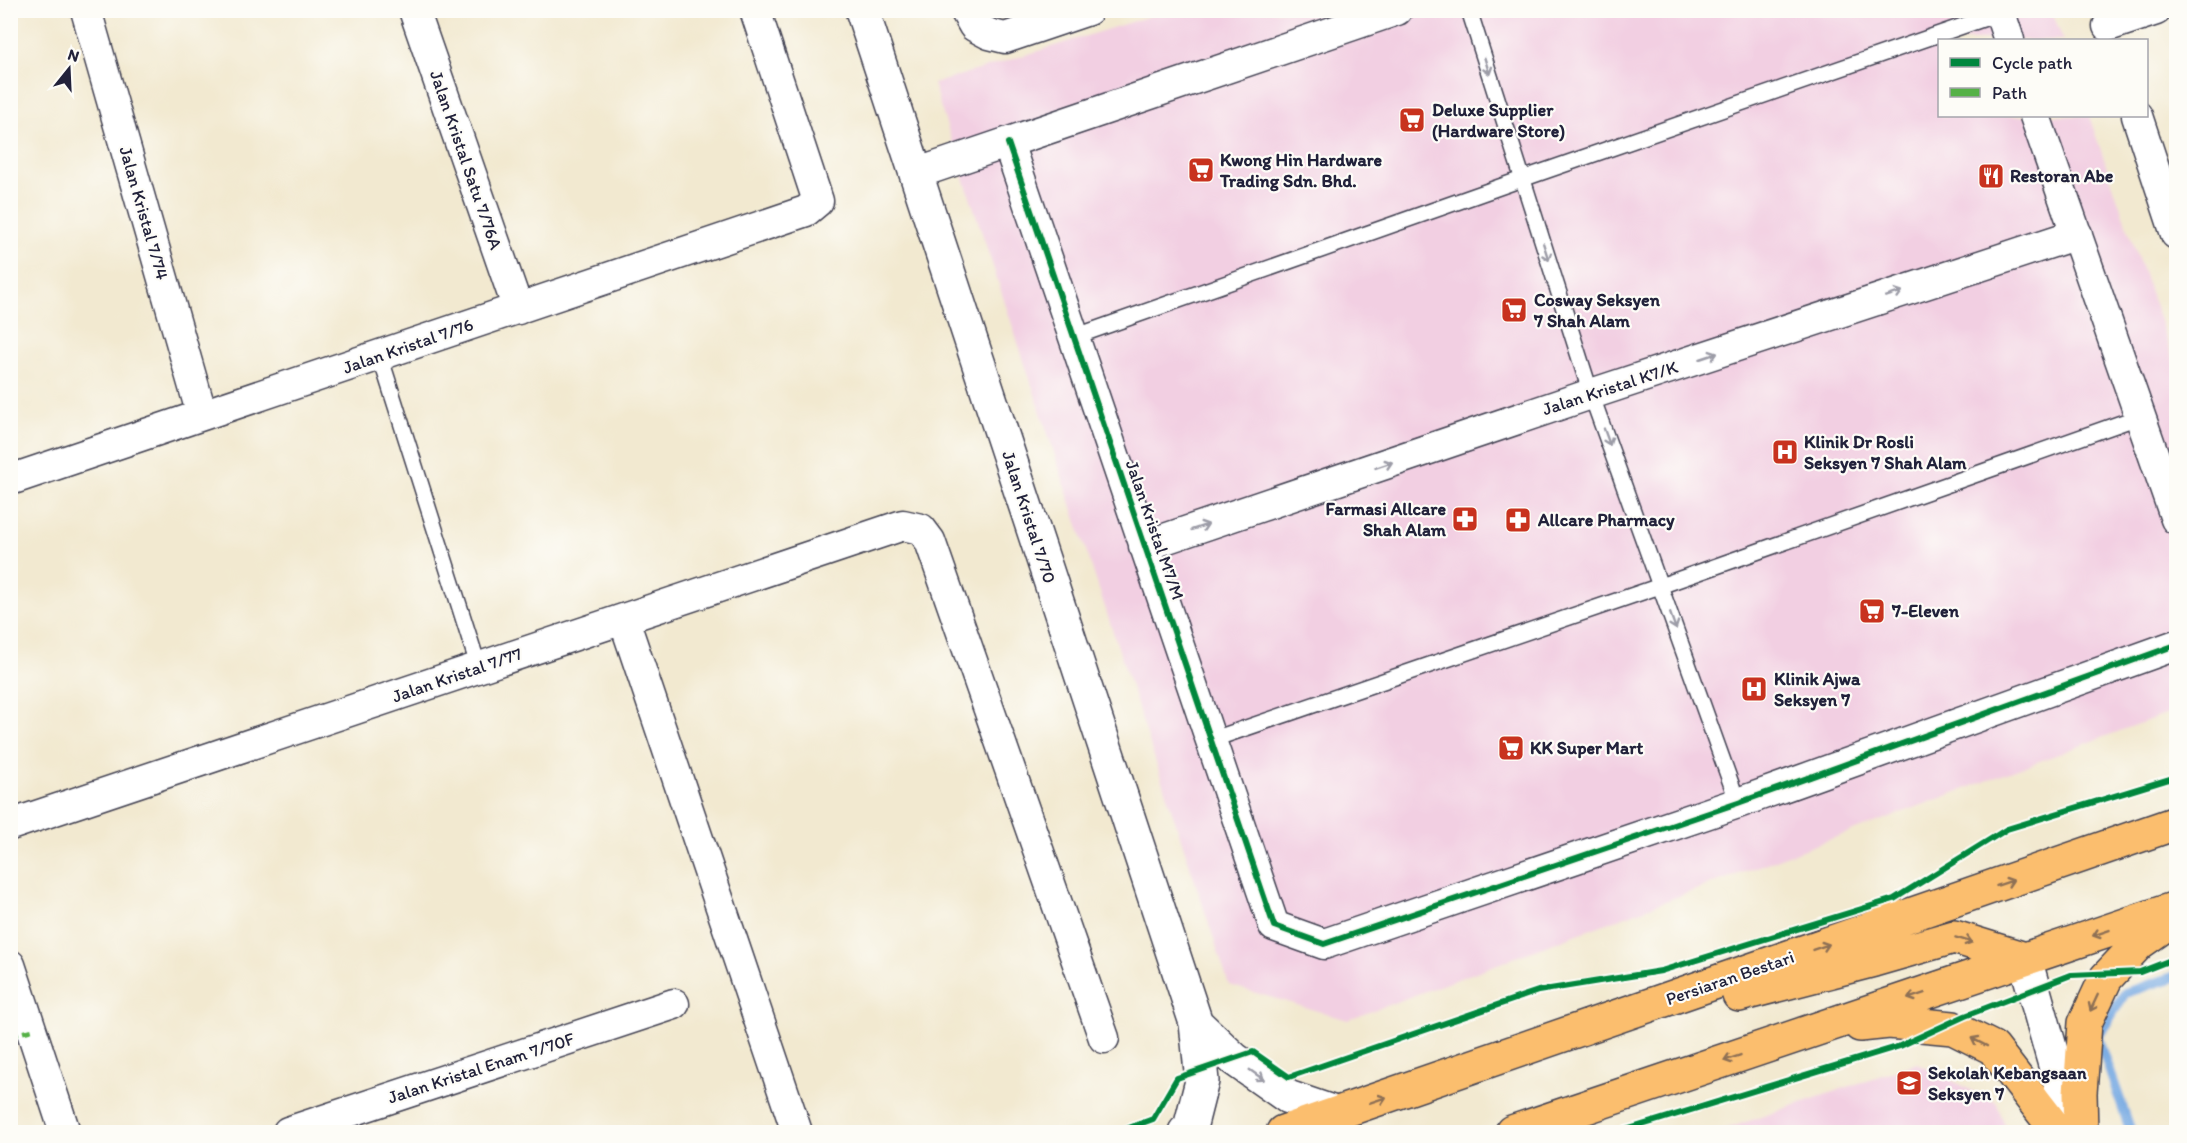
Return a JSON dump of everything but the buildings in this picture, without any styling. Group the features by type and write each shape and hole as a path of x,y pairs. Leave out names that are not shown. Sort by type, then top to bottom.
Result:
{"main road":[{"name":"Persiaran Bestari","path":"1283,1132 2176,823"},
{"path":"1512,1132 2176,908"},
{"path":"2081,1132 2080,1093 2085,1023 2106,978 2139,942 2176,918"},
{"path":"1562,1036 1772,987 1954,937 2025,959"},
{"path":"1820,1028 1890,1022 1953,1028 1993,1048 2058,1132"}],"street":[{"name":"Jalan Kristal 7/74","path":"86,10 202,415"},
{"name":"Jalan Kristal Satu 7/76A","path":"414,10 518,309"},
{"name":"Jalan Kristal 7/76","path":"10,480 806,212 818,201 754,10"},
{"name":"Jalan Kristal 7/70","path":"861,10 1196,1023 1202,1081 1190,1128 1185,1132"},
{"path":"965,10 974,26 989,34 1005,38 1088,10"},
{"path":"915,174 1397,10"},
{"path":"2107,26 2156,10"},
{"path":"2035,117 2176,519"},
{"path":"2137,117 2176,234"},
{"name":"Jalan Kristal M7/M","path":"1008,143 1274,926 1324,944 1738,803"},
{"name":"Jalan Kristal K7/K","path":"1144,546 1591,394 2077,234"},
{"name":"Jalan Kristal 7/77","path":"10,825 903,525 921,529 930,541 1104,1038"},
{"path":"624,620 797,1132"},
{"path":"1738,803 2176,645"},
{"path":"2025,959 2074,1132"},
{"path":"10,965 65,1132"},
{"name":"Jalan Kristal Enam 7/70F","path":"288,1132 674,1004"},
{"path":"1196,1023 1234,1059 1288,1097 1338,1114"}],"lane":[{"path":"1469,10 1591,394 1738,803"},
{"path":"1948,39 2003,21"},
{"path":"1074,337 1522,179 1938,42"},
{"path":"380,356 479,668"},
{"path":"1211,740 1660,586 2141,416"}],"shaded area":[{"path":"1166,11 2052,11 2063,39 1938,39 1938,117 2089,117 2176,367 2176,710 1348,1020 1229,985 933,84"},
{"name":"Sekolah Kebangsaan Seksyen 7","path":"1917,1063 1997,1103 2007,1132 1717,1132"}],"waterway":[{"path":"2131,1132 2098,1037 2125,993 2176,976"}],"marked path":[{"path":"10,1036 32,1030"}],"cycle path":[{"path":"1008,143 1274,926 1324,944 1738,803 2176,645"},
{"path":"1118,1132 1153,1119 1177,1078 1253,1052 1289,1077 1538,991 1661,971 1894,899 2007,829 2176,777"},
{"path":"1619,1132 1900,1046 1965,1016 2071,975 2140,972 2176,958"}],"place":[{"name":"Deluxe Supplier (Hardware Store)","path":"1412,120"},
{"name":"Kwong Hin Hardware Trading Sdn. Bhd.","path":"1201,170"},
{"name":"Restoran Abe","path":"1991,176"},
{"name":"Cosway Seksyen 7 Shah Alam","path":"1514,310"},
{"name":"Klinik Dr Rosli Seksyen 7 Shah Alam","path":"1785,452"},
{"name":"Farmasi Allcare Shah Alam","path":"1465,519"},
{"name":"Allcare Pharmacy","path":"1518,520"},
{"name":"7-Eleven","path":"1872,611"},
{"name":"Klinik Ajwa Seksyen 7","path":"1754,689"},
{"name":"KK Super Mart","path":"1511,748"},
{"name":"Sekolah Kebangsaan Seksyen 7","path":"1909,1083"}]}
